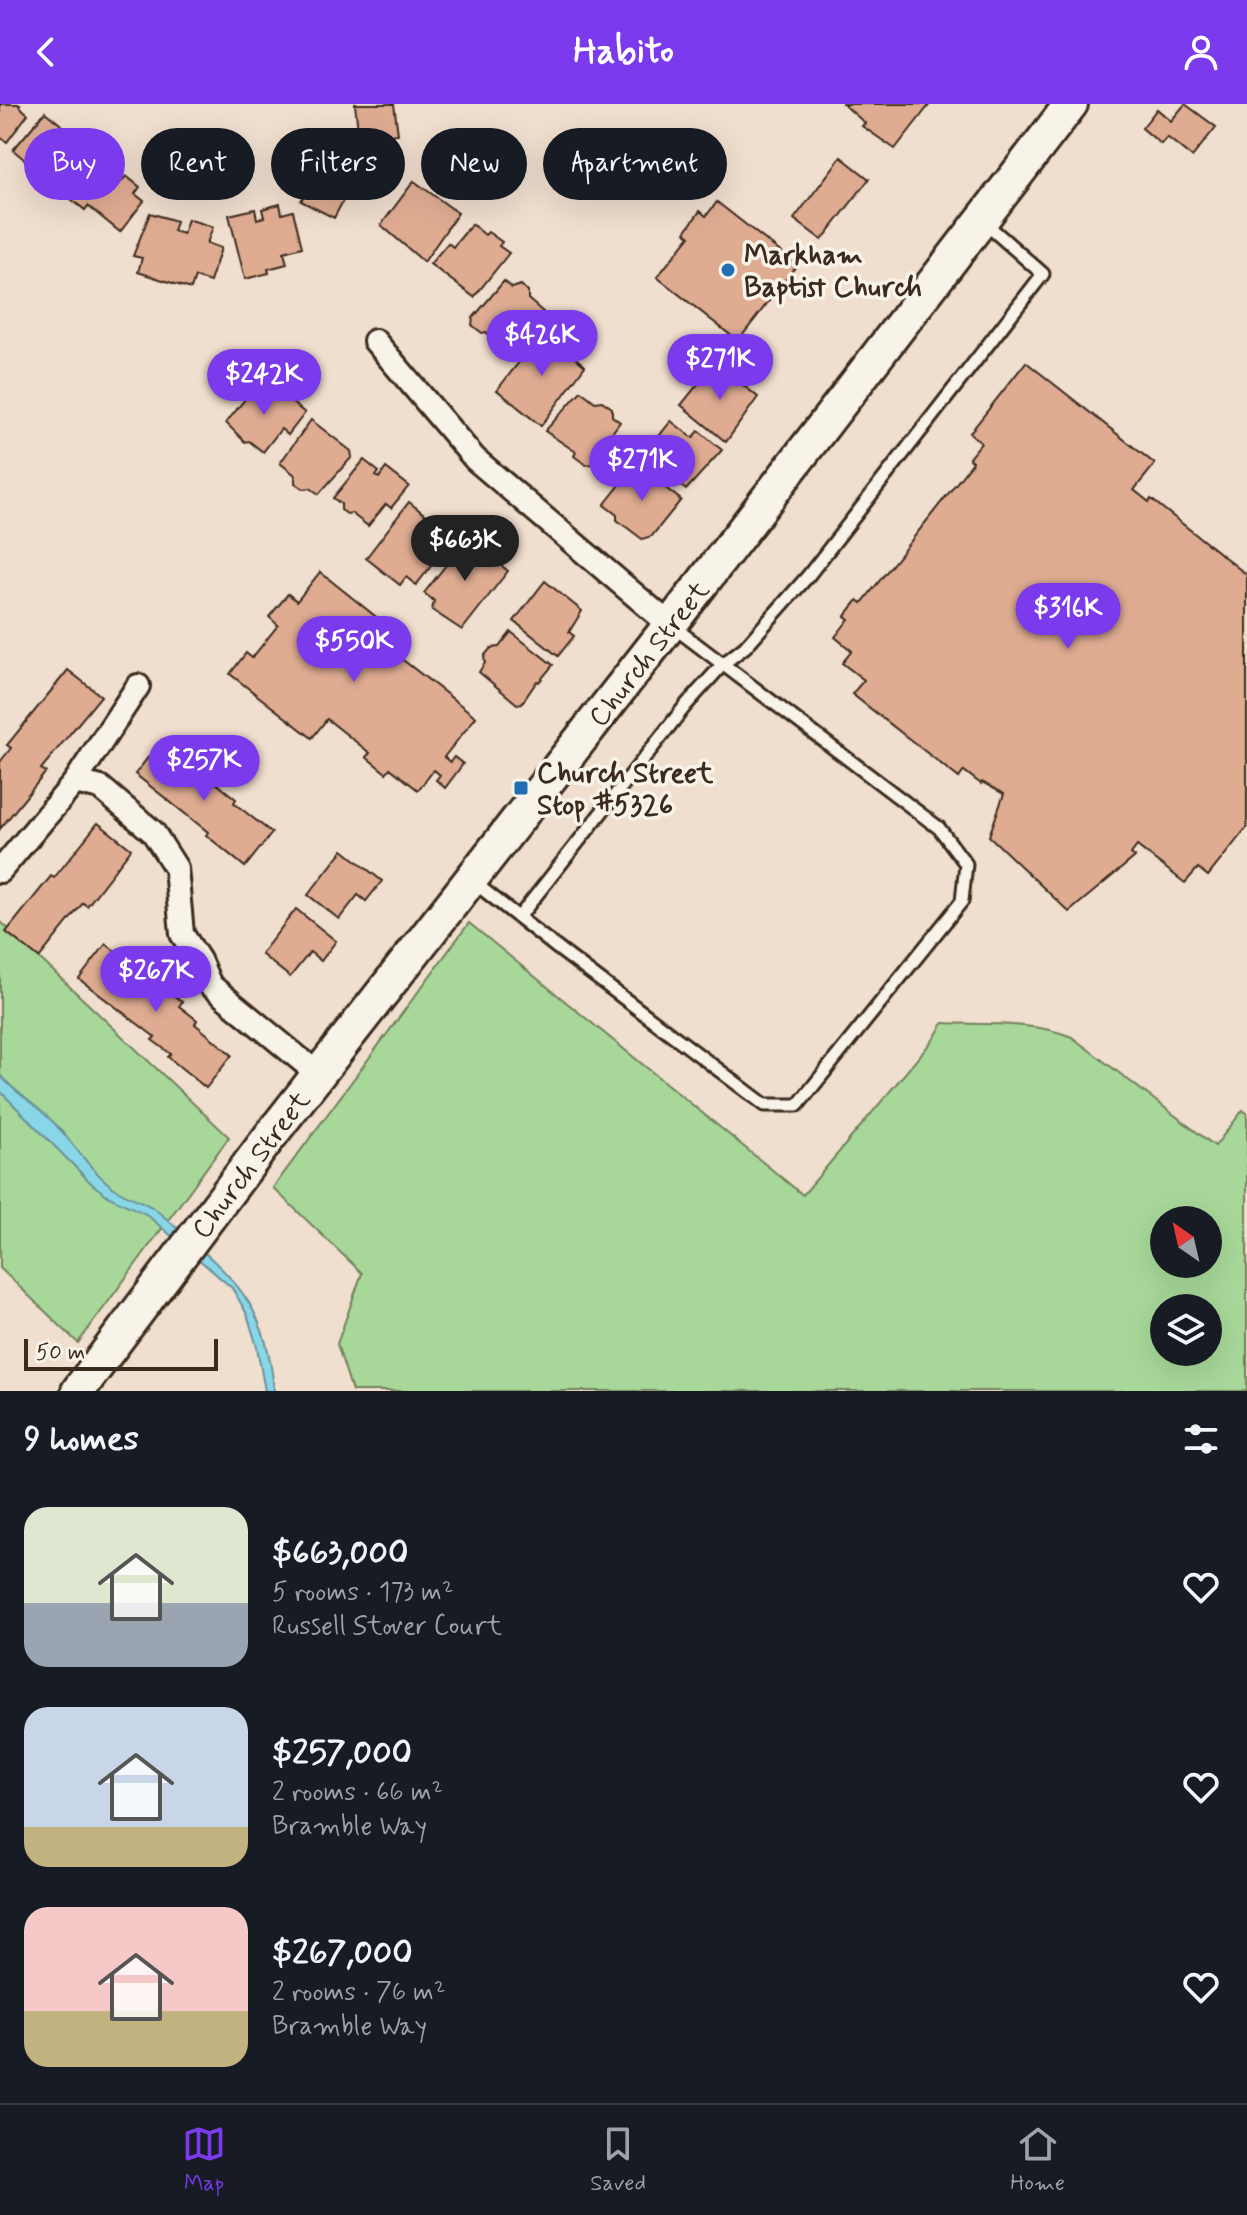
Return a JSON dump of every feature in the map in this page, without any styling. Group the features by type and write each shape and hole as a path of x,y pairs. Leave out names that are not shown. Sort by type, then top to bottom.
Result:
{"street":[{"name":"Church Street","path":"78,1391 318,1074 670,625 1071,104"},
{"path":"375,341 475,459 670,625"},
{"path":"0,871 75,782 138,686"},
{"path":"75,782 101,788 153,832 176,868 182,934 210,985 318,1074"}],"lane":[{"path":"519,917 686,705 723,664 745,647 808,576 1043,274 982,220"},
{"path":"471,880 765,1105 798,1105 962,901 966,864 939,828 670,625"}],"green space":[{"path":"0,921 229,1137 78,1343 0,1268"},
{"path":"469,923 803,1195 933,1040 943,1023 1042,1028 1072,1037 1215,1146 1243,1110 1247,1113 1247,1391 352,1391 337,1344 362,1273 273,1188"}],"water":[{"path":"0,1075 50,1119 107,1183 160,1213 207,1254 238,1287 259,1322 266,1342 274,1391 265,1391 247,1314 232,1288 146,1214 109,1197 92,1184 0,1091"}],"building":[{"path":"0,104 20,104 28,114 7,142 0,137"},
{"path":"355,104 394,104 397,128 358,128"},
{"path":"843,104 930,104 895,149 862,126 865,123"},
{"path":"1185,104 1216,127 1192,157 1167,137 1161,144 1142,128 1157,109 1171,121"},
{"path":"45,112 65,128 32,128"},
{"path":"24,137 24,159 13,150"},
{"path":"841,157 869,179 822,240 794,219"},
{"path":"126,176 140,187 135,194 144,201 120,232 88,206 85,210 72,200 125,200"},
{"path":"414,181 421,186 421,200 440,200 458,213 424,262 381,225 400,200 405,200 405,193"},
{"path":"302,200 344,200 334,218"},
{"name":"Markham Baptist Church","path":"717,202 797,265 738,341 657,277 690,236 685,232 700,211 706,216"},
{"path":"280,204 282,214 293,211 302,247 284,252 287,264 268,269 269,273 245,279 229,215 255,209 257,219 264,217 262,209"},
{"path":"150,213 176,221 173,231 183,234 188,219 213,227 207,243 221,248 210,282 195,277 191,289 138,272 142,258 133,256"},
{"path":"472,224 485,235 488,232 502,242 499,246 509,253 474,297 430,264 448,243 453,247"},
{"path":"504,281 512,288 521,285 528,292 528,299 543,312 512,357 486,332 482,333 472,325 473,318"},
{"path":"543,332 567,347 585,366 541,426 497,390"},
{"path":"1026,362 1155,464 1134,490 1149,502 1151,499 1247,575 1247,827 1208,876 1198,868 1185,883 1137,846 1131,854 1135,857 1069,912 989,836 1004,794 981,784 964,771 959,778 852,694 864,680 842,663 852,651 835,637 849,619 845,616 858,600 862,603 973,462 969,458 981,443 970,433"},
{"path":"715,363 758,397 726,442 681,405"},
{"path":"258,383 273,396 277,391 305,413 288,435 281,429 263,452 249,441 245,442 226,423"},
{"path":"581,391 595,402 602,401 612,408 612,416 620,422 592,464 586,465 574,456 576,452 545,431"},
{"path":"311,420 351,451 352,457 319,494 295,483 295,475 280,463"},
{"path":"671,421 693,438 699,431 722,450 686,490 644,456 648,444"},
{"path":"364,460 379,472 376,476 379,478 386,468 409,486 391,508 386,504 368,526 351,513 341,510 341,504 333,498"},
{"path":"636,465 681,500 652,536 642,539 617,520 617,515 604,505"},
{"path":"409,502 433,521 437,516 458,532 416,585 406,577 400,585 366,558"},
{"path":"464,536 508,571 462,630 432,610 434,601 424,593"},
{"path":"320,572 395,632 385,646 476,717 444,757 450,762 454,757 463,764 445,788 436,780 440,775 434,770 418,790 390,768 386,773 366,757 370,753 327,719 312,738 230,674 246,653 252,658 278,625 269,617 288,594 297,601"},
{"path":"545,581 582,611 569,632 574,636 558,656 514,621"},
{"path":"511,632 553,665 522,703 517,704 479,672 485,663 484,656 491,648 499,647"},
{"path":"68,670 101,696 41,769 46,772 0,829 0,762 11,748 7,745"},
{"path":"162,740 236,799 234,803 272,833 245,867 206,835 208,832 135,774"},
{"path":"98,823 131,849 87,906 83,903 39,958 6,932"},
{"path":"343,850 382,881 366,901 358,895 339,919 308,895"},
{"path":"296,909 336,941 321,961 310,952 290,977 261,954"},
{"path":"106,944 182,1002 179,1006 197,1020 195,1024 232,1055 206,1088 168,1057 171,1054 152,1040 155,1037 79,979"}],"place":[{"name":"Markham Baptist Church","path":"728,270"},
{"name":"Church Street Stop #5326","path":"521,788"}]}
